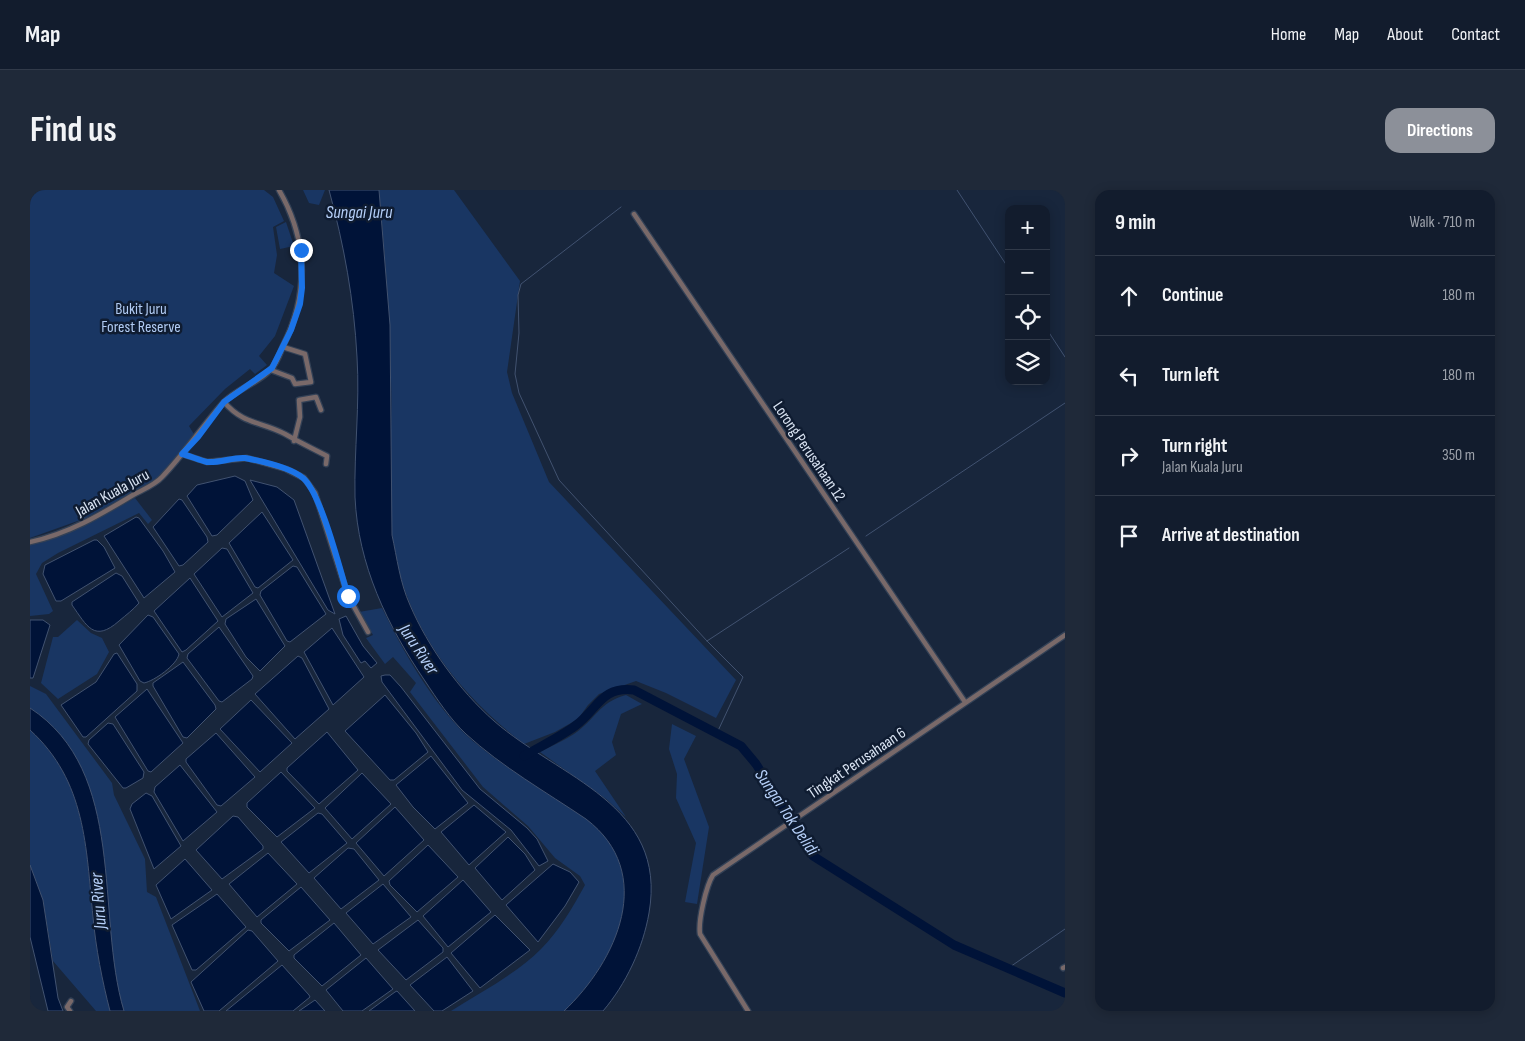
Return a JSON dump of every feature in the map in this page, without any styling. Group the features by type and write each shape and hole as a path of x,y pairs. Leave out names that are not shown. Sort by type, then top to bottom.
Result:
{"street":[{"name":"Jalan Kuala Juru","path":"30,542 61,532 111,508 160,479 198,437 224,402 271,370 283,347 300,304 302,288 299,240 291,213 279,190"},
{"name":"Lorong Perusahaan 12","path":"634,214 966,702"},
{"path":"271,370 292,378 295,384 311,382 305,354 283,347"},
{"path":"294,441 300,416 299,400 316,397 321,410"},
{"path":"224,402 242,419 262,424 294,441 311,446 327,456 326,464"},
{"path":"182,454 207,462 241,458 252,460 286,469 304,478 312,487 321,508 348,596 368,632"},
{"name":"Tingkat Perusahaan 6","path":"748,1011 702,940 700,925 709,882 714,875 1065,634"},
{"path":"70,1011 67,1007 71,1002"}],"green space":[{"name":"Bukit Juru Forest Reserve","path":"30,190 264,190 273,197 284,221 273,227 277,255 274,273 294,286 275,336 259,356 267,365 255,374 250,369 225,389 189,426 195,436 158,478 86,518 30,538"},
{"path":"303,190 325,190 319,205 309,203"},
{"path":"379,190 454,190 520,281 507,372 512,393 549,482 736,680 716,718 666,693 636,681 599,694 578,719 555,732 524,744 477,702 455,678 437,653 420,626 407,597 398,567 392,535 390,496 390,355 387,284"},
{"path":"286,222 294,246 280,249 276,227"},
{"path":"135,498 152,520 148,524 139,513 58,553 42,563 36,574 53,611 49,614 30,616 30,544 71,531"},
{"path":"382,608 418,674 440,706 465,734 501,763 593,824 608,839 614,849 622,870 624,904 614,942 593,979 564,1011 451,1011 509,975 541,949 560,927 585,885 580,876 555,858 528,826 483,787 410,692 416,683 393,657 385,664 366,638 373,635 359,612"},
{"path":"77,620 91,633 102,638 109,652 97,674 58,699 41,683 53,637 58,637"},
{"path":"30,686 46,694 112,783 114,795 145,859 147,892 156,897 200,1011 124,1011 115,973 107,889 95,807 82,769 61,736 30,708"},
{"path":"626,695 642,704 621,714 612,742 616,755 595,771 626,817 606,799 540,752 574,734 609,702"},
{"path":"672,724 696,736 684,759 709,827 697,904 685,902 696,843 676,798 677,774 669,749"},
{"path":"30,730 48,750 62,771 73,793 80,816 88,865 94,929 110,1011 96,1011 53,961 43,900 30,865"}],"water":[{"name":"Sungai Juru","path":"329,190 379,190 390,325 392,535 404,588 417,621 435,652 457,682 481,709 520,741 603,797 625,819 642,845 650,876 649,913 643,939 626,977 603,1011 564,1011 583,991 600,967 613,943 622,916 624,890 620,865 608,841 586,819 494,757 466,734 455,722 444,709 398,638 368,570 357,522 355,497 358,375 356,336 344,252"},
{"path":"235,476 245,481 253,500 217,535 212,536 187,496 197,485"},
{"path":"250,480 277,487 294,500 335,614 328,610"},
{"path":"179,499 182,500 207,537 208,542 183,565 179,566 153,527"},
{"path":"262,512 293,560 258,588 255,587 229,543"},
{"path":"136,517 139,518 163,551 175,572 144,598 104,536"},
{"path":"97,540 104,547 115,568 61,601 56,601 43,574 45,565"},
{"path":"222,548 227,549 253,593 222,617 194,574"},
{"path":"293,566 297,567 326,614 290,642 287,641 260,595 261,591"},
{"path":"116,573 122,576 139,603 110,627 103,631 97,631 87,625 72,605 72,602"},
{"path":"190,578 218,621 182,652 154,611"},
{"path":"256,599 285,646 260,671 246,657 225,624 226,619"},
{"path":"148,615 153,617 179,654 174,663 164,672 144,683 140,681 119,645"},
{"path":"346,616 363,646 377,663 371,668 365,661 361,663 343,635 339,619"},
{"path":"30,620 43,620 50,625 33,678 30,678"},
{"path":"219,627 253,676 252,679 222,702 219,701 187,658 188,654"},
{"path":"332,628 364,677 333,705 304,652"},
{"path":"117,653 137,684 137,691 86,737 83,737 61,705 96,682 114,654"},
{"path":"298,656 302,658 329,709 295,739 255,694"},
{"path":"183,662 216,709 187,738 183,737 153,686 153,683"},
{"path":"390,675 401,687 480,789 527,828 537,839 548,861 539,866 511,830 462,790 382,682 381,676"},
{"path":"147,689 183,743 151,772 148,771 115,717"},
{"path":"385,695 416,733 428,752 394,780 390,780 345,731"},
{"path":"251,700 292,743 260,772 220,729"},
{"name":"Juru River","path":"30,708 61,735 82,769 95,806 103,847 116,973 124,1011 110,1011 107,999 96,941 85,841 73,793 62,771 48,750 30,730"},
{"path":"108,723 113,724 144,772 143,778 126,788 123,788 88,744 89,740"},
{"path":"327,732 358,770 319,804 287,771 287,768"},
{"path":"216,733 255,777 221,806 217,805 186,762 186,759"},
{"path":"431,756 468,803 435,829 413,807 396,785"},
{"path":"180,765 217,812 183,841 154,792 155,787"},
{"path":"281,772 315,808 277,837 247,807 247,803"},
{"path":"362,773 391,804 352,839 325,808"},
{"path":"146,793 152,796 181,846 154,869 130,809 132,804"},
{"path":"474,805 506,832 469,865 441,832"},
{"path":"395,807 424,840 384,876 356,843"},
{"path":"318,813 322,814 347,843 309,873 281,842"},
{"path":"233,816 238,817 263,846 263,849 222,879 196,850"},
{"path":"508,837 525,854 535,870 502,900 475,868"},
{"path":"428,845 458,877 417,912 390,885 389,881"},
{"path":"348,848 354,849 379,880 341,909 314,878"},
{"path":"268,853 297,884 257,917 229,884"},
{"path":"185,859 212,890 171,919 156,885"},
{"path":"553,864 570,872 579,882 565,906 538,942 506,905"},
{"path":"30,865 43,900 58,998 63,1011 48,1011 30,937"},
{"path":"463,880 491,912 448,947 423,916"},
{"path":"383,884 411,917 373,944 346,913"},
{"path":"301,887 330,920 289,951 261,923 261,920"},
{"path":"217,894 246,927 196,970 192,970 172,925"},
{"path":"495,915 530,950 480,988 451,953"},
{"path":"418,920 443,948 443,952 406,980 378,950"},
{"path":"334,923 361,955 322,986 294,958 294,955"},
{"path":"248,930 252,931 278,961 219,1011 204,1011 191,982"},
{"path":"447,957 473,991 442,1011 434,1011 410,985"},
{"path":"366,958 393,989 362,1011 343,1011 326,990"},
{"path":"282,965 310,997 293,1011 226,1011"},
{"path":"397,991 415,1011 369,1011 395,992"},
{"path":"315,1000 325,1011 299,1011"}],"waterway":[{"path":"957,190 1005,263"},
{"path":"621,207 521,284 518,295 519,333 515,374 519,393 559,480 707,641 743,677 717,733"},
{"path":"1050,334 1065,357"},
{"path":"866,536 1065,403"},
{"path":"707,641 849,548"},
{"name":"Sungai Tok Delidi","path":"524,756 575,726 607,695 623,690 634,690 741,746 756,764 813,856 954,945 1065,993"},
{"path":"1007,969 1065,929"}],"route":[{"path":"301,250 302,288 300,304 291,330 272,368 224,402 203,427 198,437 182,454 207,462 241,458 252,460 286,469 304,478 312,487 321,508 348,596"}]}
